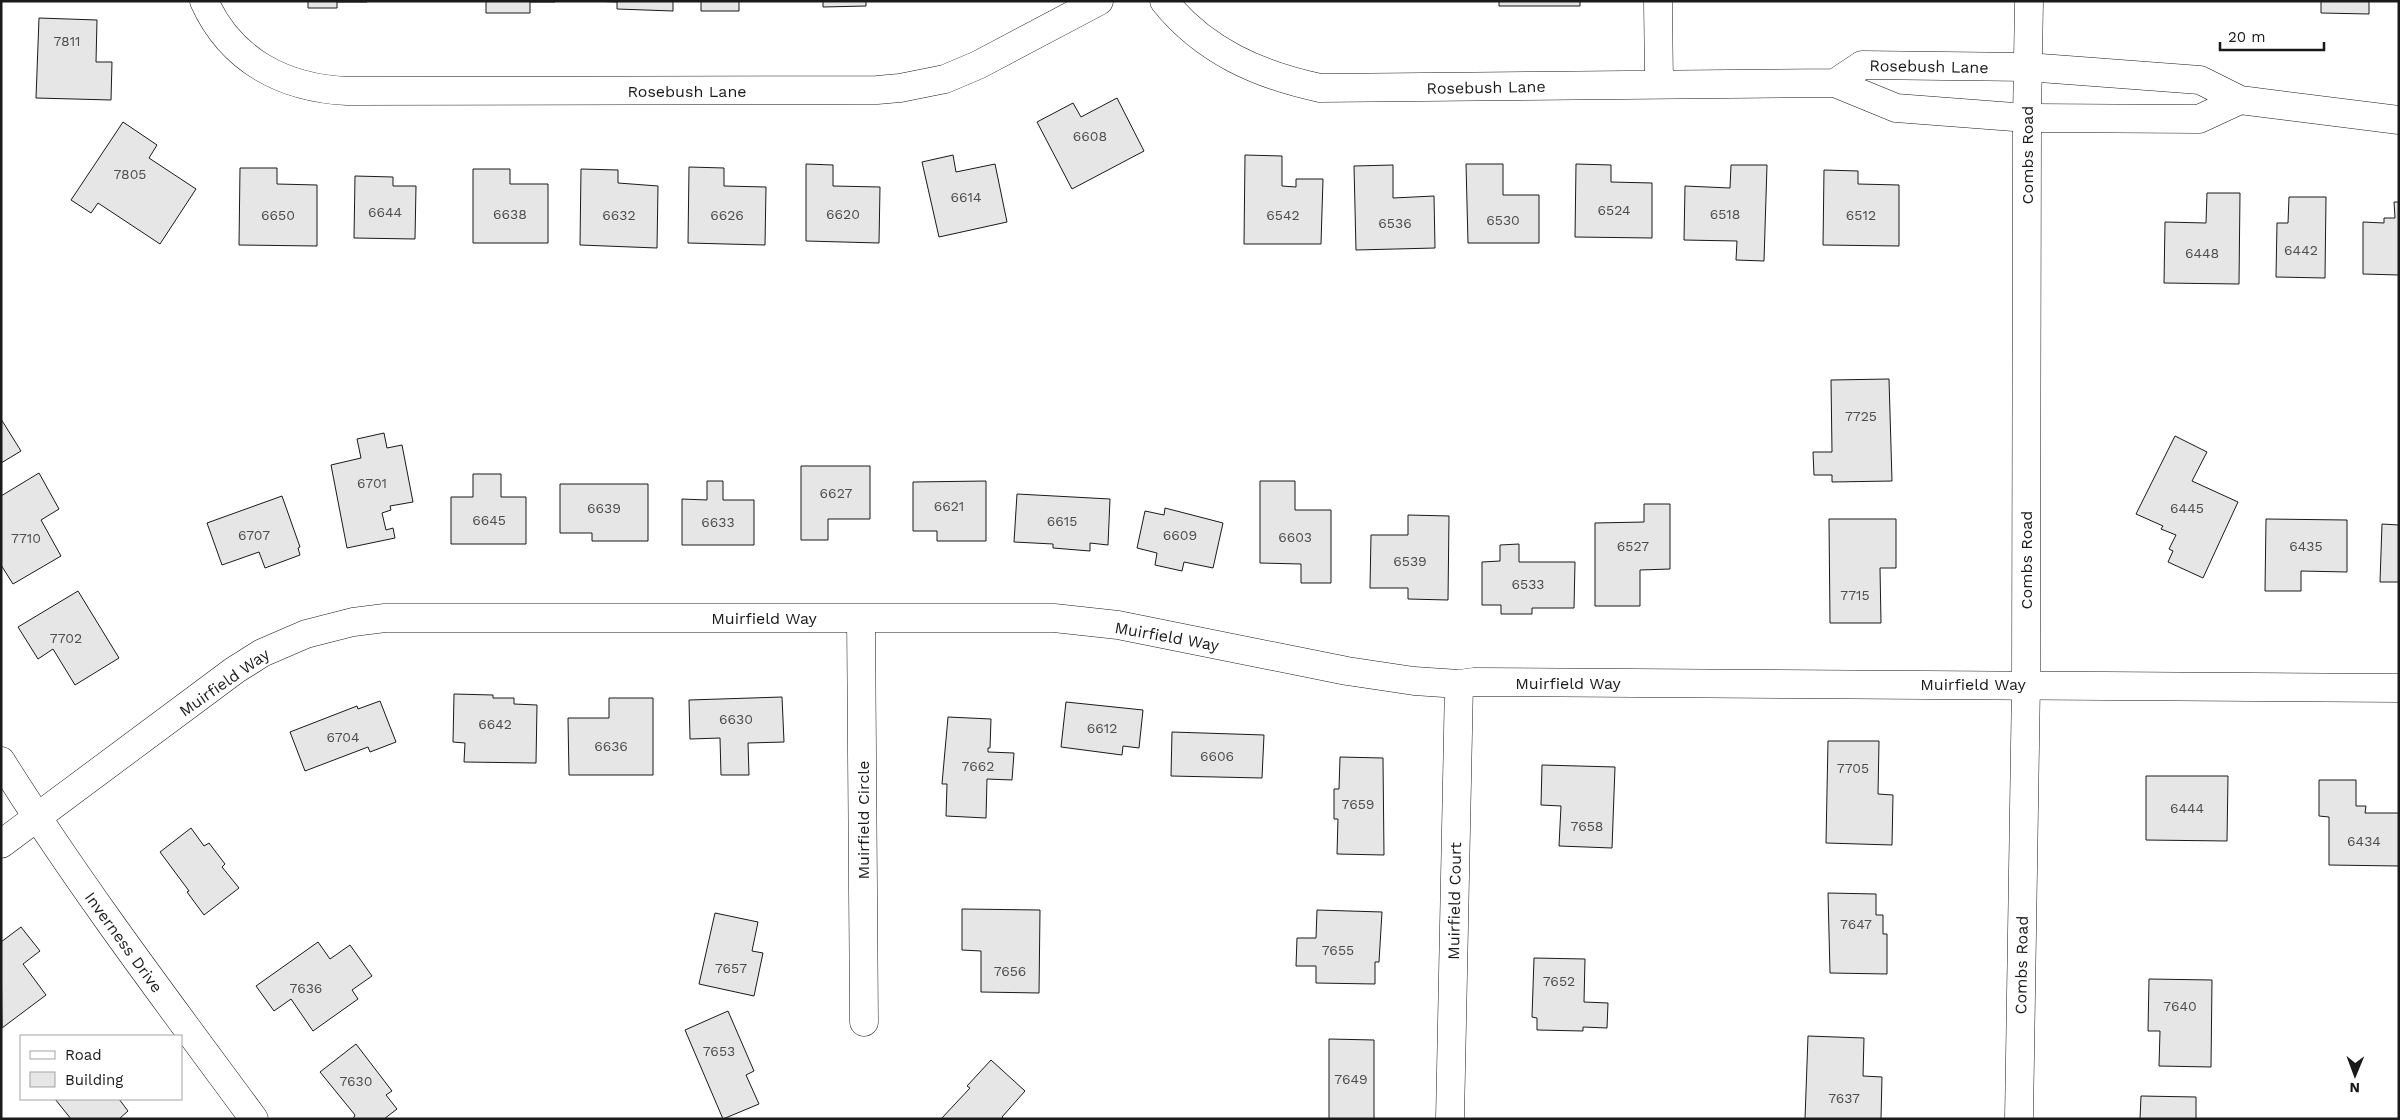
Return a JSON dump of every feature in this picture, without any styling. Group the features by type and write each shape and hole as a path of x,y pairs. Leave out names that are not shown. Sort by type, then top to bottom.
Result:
{"street":[{"name":"Rosebush Lane","path":"204,1 218,25 240,52 253,63 282,79 298,85 347,91 877,90 945,79 978,65 1099,1"},
{"name":"Rosebush Lane","path":"1164,1 1176,16 1214,48 1242,64 1288,81 1320,88 1836,83 1896,108 2027,118 2199,119 2240,100"},
{"path":"1658,1 1659,84"},
{"name":"Combs Road","path":"2019,1119 2026,684 2027,67 2029,1"},
{"name":"Rosebush Lane","path":"1836,83 1862,65 2027,67 2200,80 2240,100"},
{"path":"2240,100 2399,120"},
{"name":"Muirfield Way","path":"1,844 235,670 277,646 322,629 385,618 1034,618 1118,625 1347,671 1458,684 1474,682 2026,684 2399,688"},
{"name":"Muirfield Circle","path":"861,618 864,1022"},
{"name":"Muirfield Court","path":"1450,1119 1458,684"},
{"name":"Inverness Drive","path":"1,761 37,818 95,902 254,1119"}],"building":[{"path":"308,1 367,2 337,2 337,8 308,8"},
{"path":"486,1 555,2 530,2 530,13 486,13"},
{"path":"591,1 673,1 673,11 617,9 617,2"},
{"path":"701,1 739,1 739,11 701,11"},
{"path":"823,1 866,1 866,6 823,7"},
{"path":"1499,1 1580,1 1580,6 1499,6"},
{"path":"2321,1 2369,1 2369,14 2321,13"},
{"path":"39,18 97,20 96,62 112,62 111,100 36,98"},
{"path":"1117,98 1144,151 1072,189 1037,122 1073,103 1081,117"},
{"path":"123,122 157,145 149,158 196,189 160,244 98,203 91,213 71,200"},
{"path":"953,155 956,172 995,164 1007,222 939,237 922,162"},
{"path":"1245,155 1282,156 1282,186 1296,187 1296,179 1323,179 1321,244 1244,244"},
{"path":"806,164 833,165 833,186 880,187 879,243 806,241"},
{"path":"1466,164 1503,164 1503,195 1539,195 1539,243 1468,243"},
{"path":"1576,164 1611,165 1611,182 1652,183 1652,238 1575,237"},
{"path":"1393,165 1393,198 1434,196 1435,248 1356,250 1354,166"},
{"path":"1731,165 1767,165 1764,261 1736,260 1737,241 1684,240 1685,186 1730,188"},
{"path":"689,167 724,168 724,186 766,187 765,245 688,243"},
{"path":"240,168 277,168 277,184 317,185 317,246 239,245"},
{"path":"473,169 510,169 510,184 548,184 548,243 473,243"},
{"path":"581,169 618,170 618,183 658,186 657,248 580,245"},
{"path":"1824,170 1858,171 1858,184 1899,185 1899,246 1823,245"},
{"path":"355,176 393,177 393,186 416,186 415,239 354,238"},
{"path":"2207,193 2240,193 2239,284 2164,283 2165,222 2206,223"},
{"path":"2289,197 2326,197 2325,278 2276,277 2277,223 2288,223"},
{"path":"2394,202 2399,202 2399,275 2363,274 2363,222 2384,223 2384,218 2395,218"},
{"path":"1889,379 1892,481 1832,482 1832,475 1814,475 1813,452 1832,452 1831,380"},
{"path":"1,419 21,451 1,463"},
{"path":"384,433 387,448 402,445 413,502 390,506 391,510 382,513 386,530 393,528 395,538 347,548 331,465 361,458 357,439"},
{"path":"2175,436 2207,452 2192,481 2238,502 2203,578 2168,562 2173,551 2169,549 2176,535 2161,529 2163,526 2136,514"},
{"path":"801,466 870,466 870,519 828,519 828,540 801,540"},
{"path":"39,473 59,509 41,520 61,556 13,584 1,565 1,496"},
{"path":"473,474 501,474 501,497 526,497 526,544 451,544 451,497 473,497"},
{"path":"707,481 723,481 723,500 754,500 754,545 682,545 682,499 707,500"},
{"path":"986,481 986,541 937,541 937,531 913,531 913,482"},
{"path":"1260,481 1295,481 1295,510 1331,510 1331,583 1301,583 1301,564 1260,563"},
{"path":"560,484 648,484 648,541 592,541 592,533 560,533"},
{"path":"1017,494 1110,499 1108,545 1090,543 1090,551 1053,548 1053,544 1014,542"},
{"path":"282,496 300,547 298,548 300,555 265,568 259,552 222,565 207,523"},
{"path":"1644,504 1670,504 1670,569 1640,570 1640,606 1595,606 1595,523 1644,522"},
{"path":"1165,508 1223,523 1213,568 1184,562 1182,571 1155,565 1157,553 1137,548 1145,511 1164,515"},
{"path":"1408,515 1449,516 1448,600 1408,599 1408,588 1370,588 1371,535 1408,535"},
{"path":"1829,519 1896,519 1896,568 1880,568 1881,623 1830,623"},
{"path":"2266,519 2347,520 2347,572 2301,571 2301,591 2265,591"},
{"path":"2382,524 2399,525 2399,582 2380,582"},
{"path":"1519,544 1519,562 1575,562 1574,608 1532,608 1532,614 1501,614 1501,605 1482,605 1482,562 1500,561 1500,545"},
{"path":"78,591 119,658 75,685 53,649 38,659 18,627"},
{"path":"454,694 493,695 493,698 514,698 514,704 537,705 536,763 464,762 465,743 453,742"},
{"path":"782,697 784,742 748,743 749,775 721,775 720,738 690,739 689,700"},
{"path":"609,698 653,698 653,775 569,775 568,718 609,718"},
{"path":"380,701 396,742 370,752 368,747 305,771 290,732 357,706 358,709"},
{"path":"1066,702 1143,710 1139,748 1123,746 1122,755 1061,747"},
{"path":"948,717 991,719 990,748 988,748 988,752 1014,753 1012,780 987,779 986,818 946,816 947,784 942,784"},
{"path":"1172,732 1264,735 1262,778 1171,776"},
{"path":"1828,741 1879,741 1878,794 1893,795 1892,845 1826,843"},
{"path":"1340,757 1383,758 1384,855 1337,854 1338,819 1334,819 1334,789 1339,789"},
{"path":"1542,765 1615,767 1612,848 1559,846 1561,806 1541,805"},
{"path":"2146,776 2228,776 2227,841 2146,840"},
{"path":"2319,780 2356,780 2356,806 2366,806 2365,813 2399,813 2399,866 2329,865 2329,817 2319,816"},
{"path":"191,828 204,846 209,843 225,864 222,867 239,888 204,915 160,852"},
{"path":"1828,893 1876,894 1876,915 1883,915 1883,934 1887,934 1887,974 1830,973"},
{"path":"962,909 1040,910 1039,993 981,992 981,951 962,950"},
{"path":"1317,910 1382,912 1379,962 1375,962 1375,984 1316,983 1316,966 1296,966 1297,938 1316,938"},
{"path":"715,913 758,922 752,951 763,953 754,996 699,984"},
{"path":"21,927 40,951 23,964 46,995 2,1028 1,942"},
{"path":"318,942 330,959 350,945 372,976 352,990 358,999 313,1031 291,999 274,1011 256,986"},
{"path":"1534,958 1585,959 1584,1002 1608,1003 1607,1028 1583,1027 1583,1031 1537,1030 1537,1018 1532,1017"},
{"path":"2149,979 2212,980 2211,1067 2159,1066 2160,1031 2148,1031"},
{"path":"728,1011 754,1071 746,1075 759,1104 723,1119 685,1030"},
{"path":"1808,1036 1864,1038 1863,1076 1882,1077 1881,1119 1805,1119"},
{"path":"1329,1039 1374,1040 1374,1119 1329,1119"},
{"path":"356,1044 392,1091 386,1095 397,1109 384,1119 353,1119 355,1115 320,1072"},
{"path":"991,1060 1025,1091 1002,1117 1004,1119 941,1119 970,1088 967,1086"},
{"path":"2141,1096 2196,1097 2196,1119 2140,1119"},
{"path":"56,1100 120,1100 128,1111 119,1119 71,1119"}]}
